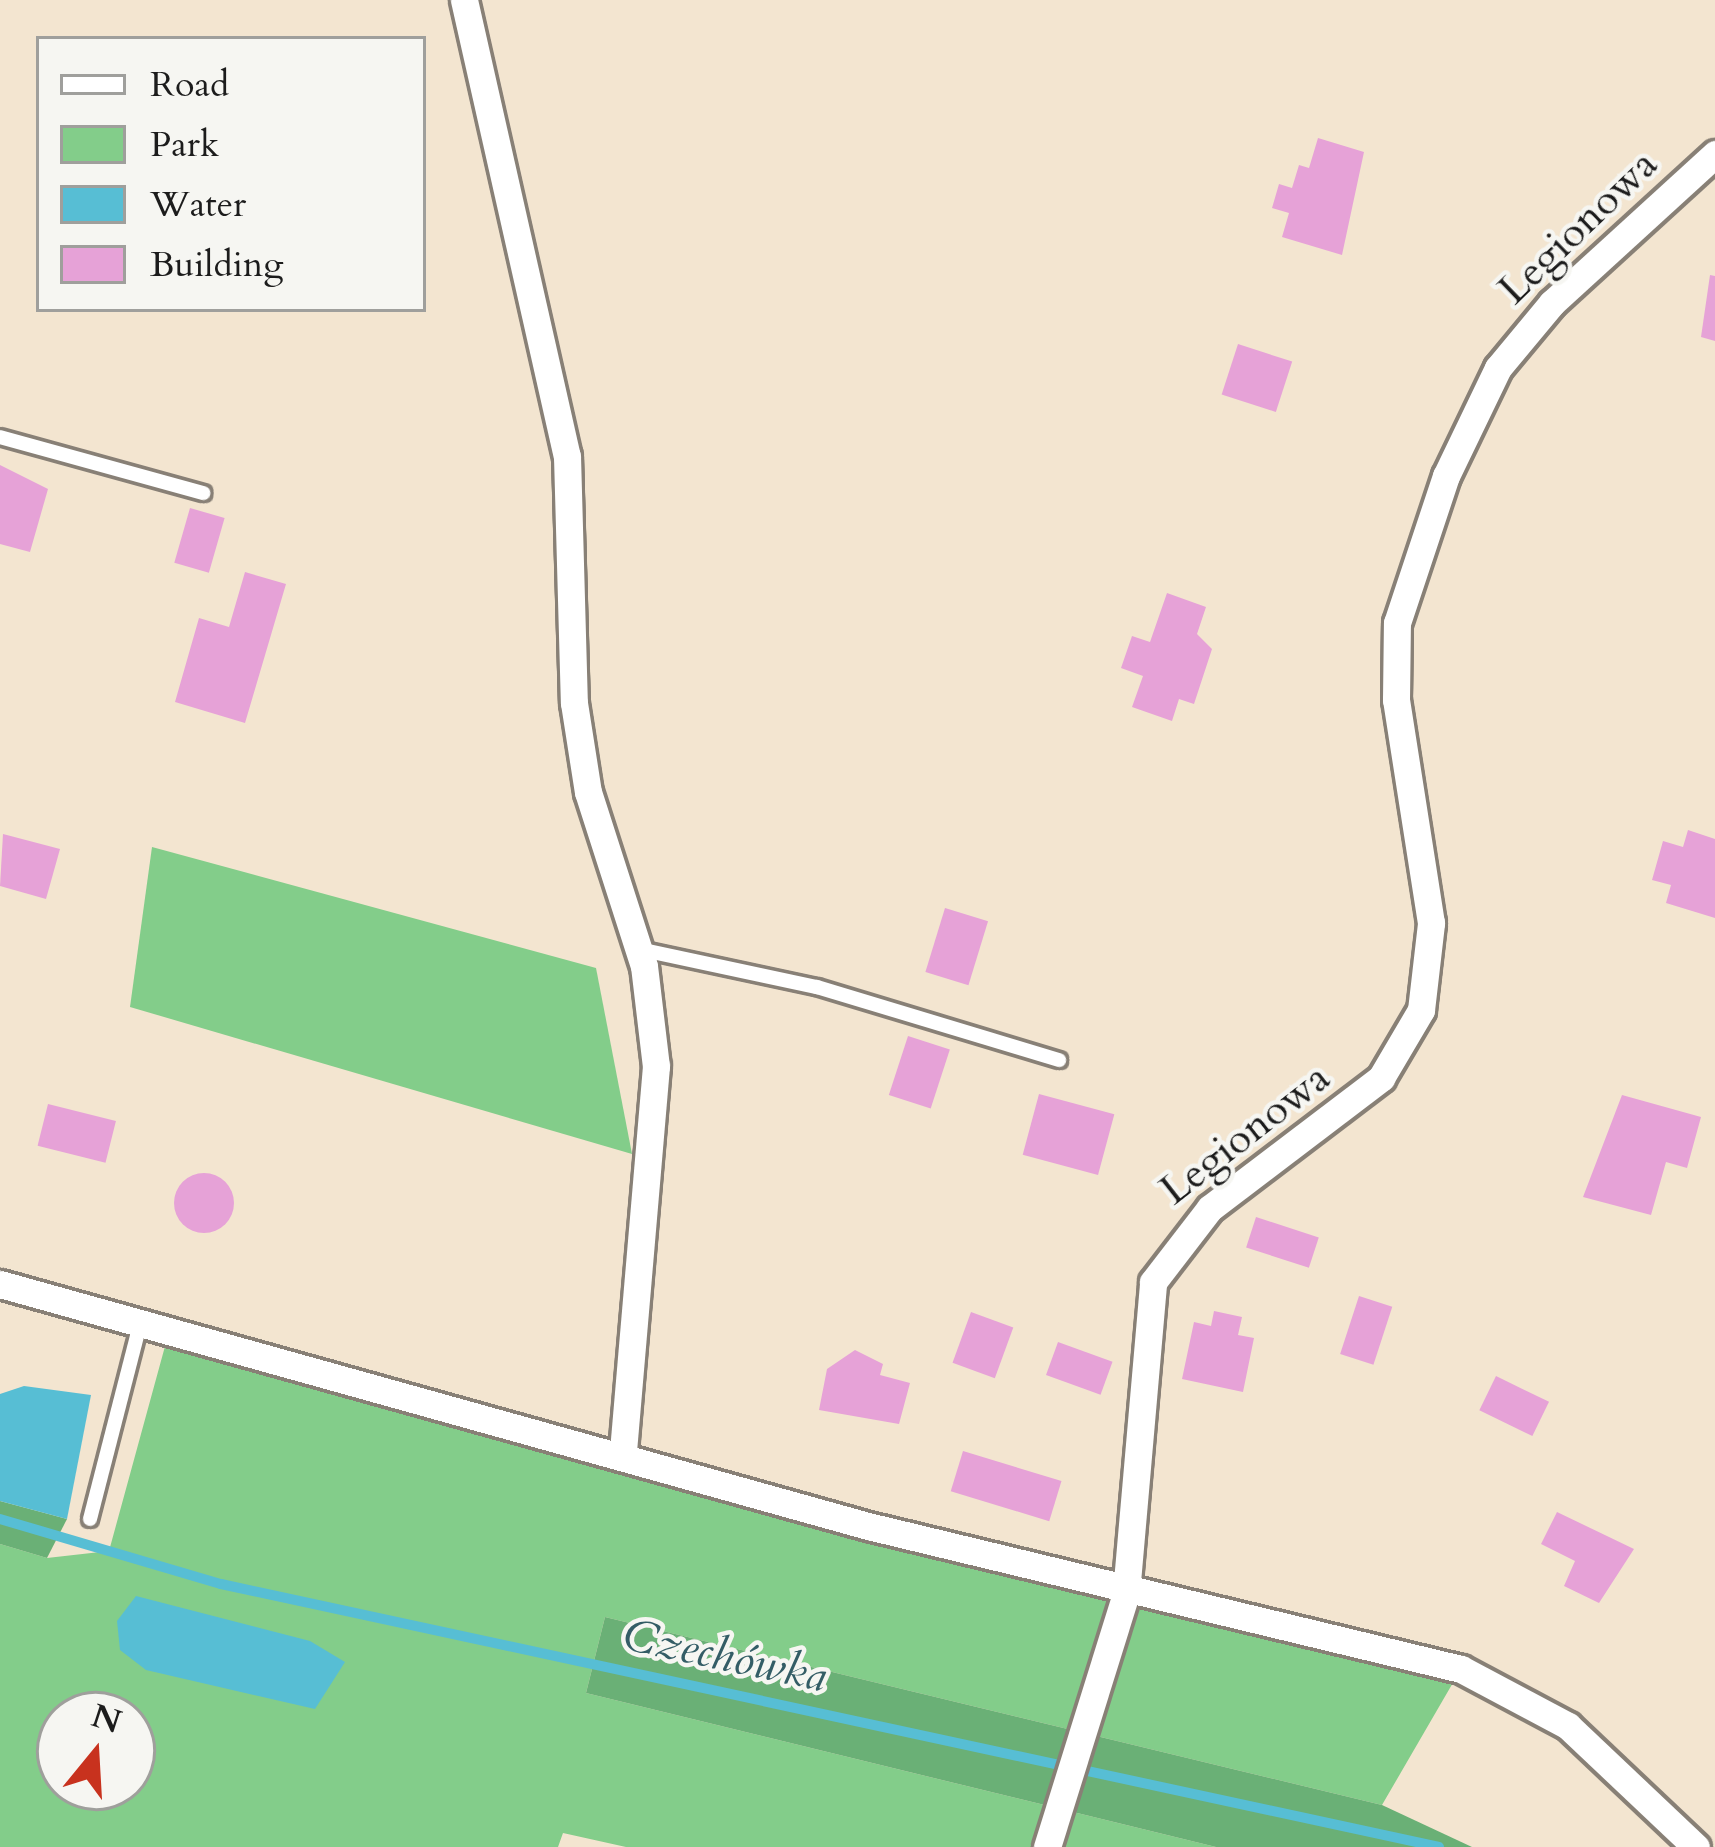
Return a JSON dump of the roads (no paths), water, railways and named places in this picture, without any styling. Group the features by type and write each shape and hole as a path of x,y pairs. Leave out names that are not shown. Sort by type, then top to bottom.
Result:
{"street":[{"path":"464,0 567,456 574,703 588,792 639,949 657,1117 623,1453"},
{"name":"Legionowa","path":"1047,1847 1085,1712 1126,1592 1153,1282 1210,1208 1381,1078 1420,1010 1431,923 1396,700 1396,623 1445,476 1498,368 1552,303 1715,154"},
{"path":"0,1284 1126,1592 1317,1627 1517,1692 1696,1847"}],"lane":[{"path":"0,437 203,493"},
{"path":"639,949 817,987 1059,1060"},
{"path":"90,1520 142,1320"}],"water":[{"path":"24,1386 91,1395 67,1519 0,1501 0,1394"},
{"path":"136,1596 310,1641 345,1662 315,1709 146,1670 120,1650 117,1621"}],"waterway":[{"name":"Czechówka","path":"0,1519 221,1584 1439,1847"}]}
